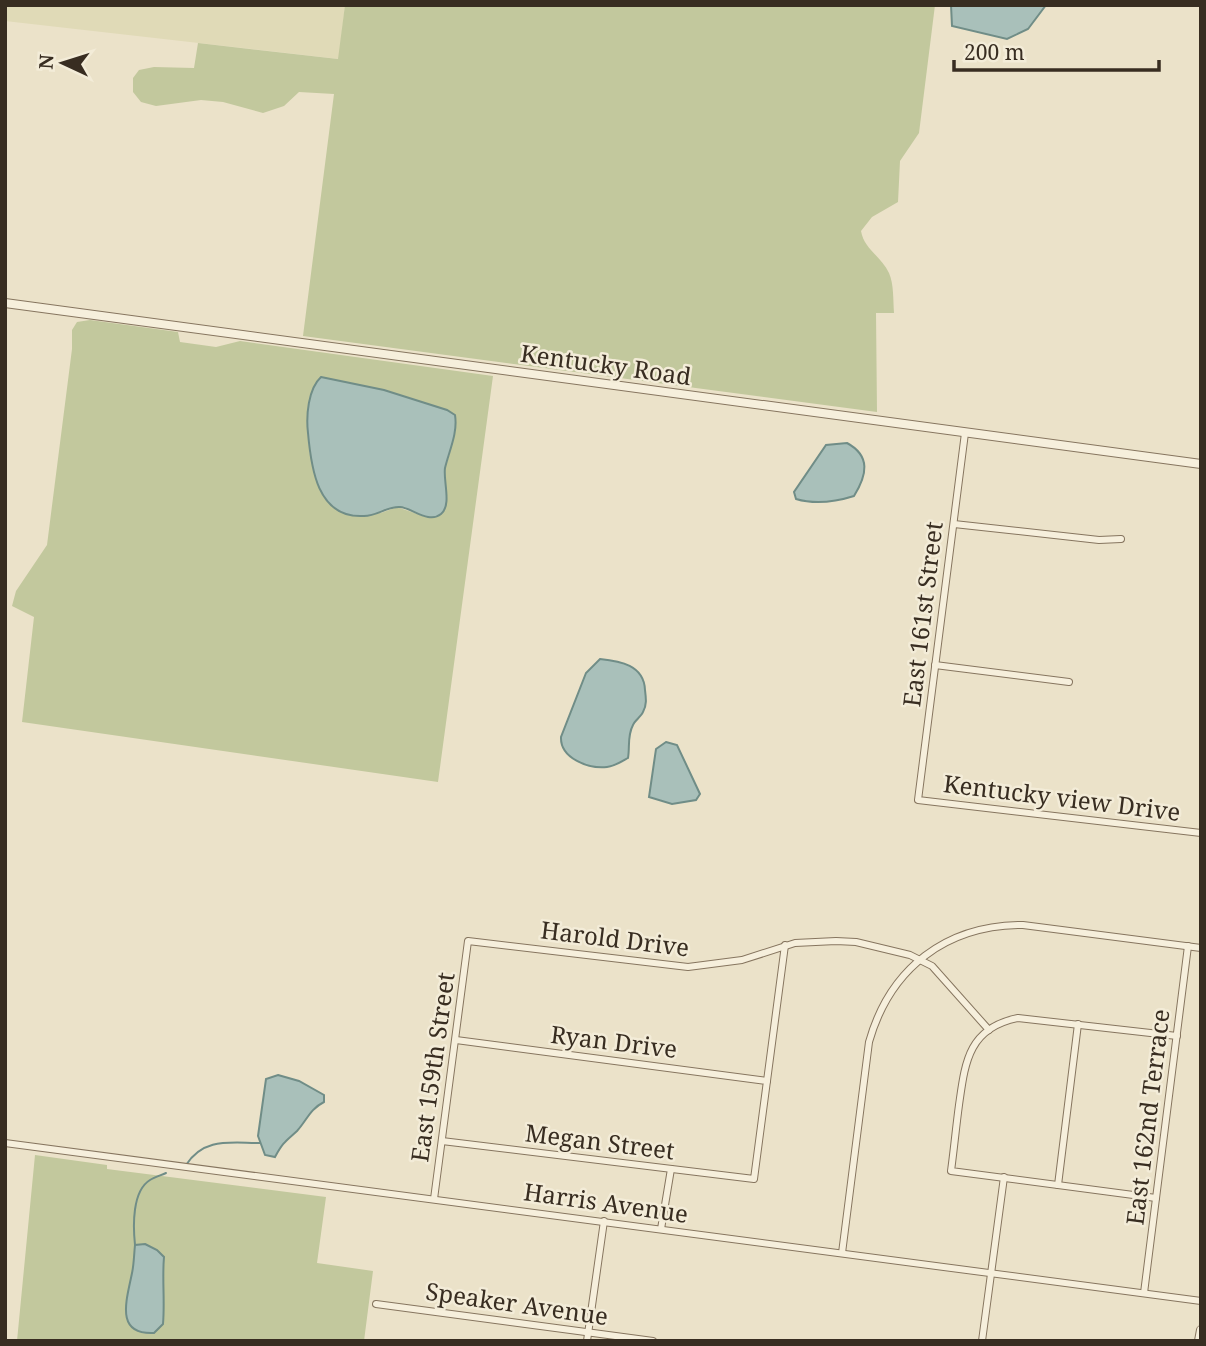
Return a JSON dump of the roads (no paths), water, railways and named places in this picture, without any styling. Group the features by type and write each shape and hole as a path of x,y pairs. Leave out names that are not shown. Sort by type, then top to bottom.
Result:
{"street":[{"name":"Kentucky Road","path":"5,303 1201,464"},
{"name":"East 161st Street","path":"918,800 965,433"},
{"path":"954,524 1099,540 1121,539"},
{"path":"935,665 1069,682"},
{"name":"Kentucky view Drive","path":"918,800 1201,833"},
{"path":"842,1253 869,1042 888,995 920,959 958,936 1007,925 1201,948"},
{"name":"Harold Drive","path":"468,941 688,967 742,960 785,944 815,941 856,942 920,959"},
{"name":"East 159th Street","path":"434,1199 468,941"},
{"path":"767,1081 785,944"},
{"name":"East 162nd Terrace","path":"1144,1293 1188,946"},
{"path":"920,959 942,974 989,1030"},
{"path":"1156,1198 951,1171 964,1068 971,1049 989,1030 998,1024 1018,1018 1177,1036"},
{"path":"1058,1185 1078,1024"},
{"name":"Ryan Drive","path":"456,1040 767,1081"},
{"name":"Megan Street","path":"442,1142 754,1179 767,1081"},
{"name":"Harris Avenue","path":"5,1143 1201,1301"},
{"path":"661,1229 671,1169"},
{"path":"982,1341 1004,1177"},
{"path":"587,1341 604,1221"},
{"name":"Speaker Avenue","path":"376,1304 653,1341"},
{"path":"1199,1341 1201,1330"}],"water":[{"path":"951,5 1046,5 1028,29 1007,39 952,26"},
{"path":"321,377 384,390 455,415 454,435 445,468 447,499 441,514 431,517 400,507 369,516 348,515 326,500 311,461 307,426 313,388"},
{"path":"847,443 860,454 864,467 862,481 854,496 825,502 796,499 794,492 826,445"},
{"path":"600,659 623,663 636,670 644,682 646,699 641,715 631,729 628,758 607,767 576,761 565,751 561,737 586,673"},
{"path":"666,742 677,745 700,794 696,800 672,804 649,797 656,749"},
{"path":"278,1075 299,1081 324,1095 324,1102 312,1111 275,1157 265,1155 258,1136 266,1079"},
{"path":"145,1244 164,1257 163,1324 154,1333 133,1328 126,1314 135,1245"}],"waterway":[{"path":"186,1165 201,1150 218,1143 260,1143"},
{"path":"135,1245 134,1219 140,1192 150,1180 166,1173"}]}
